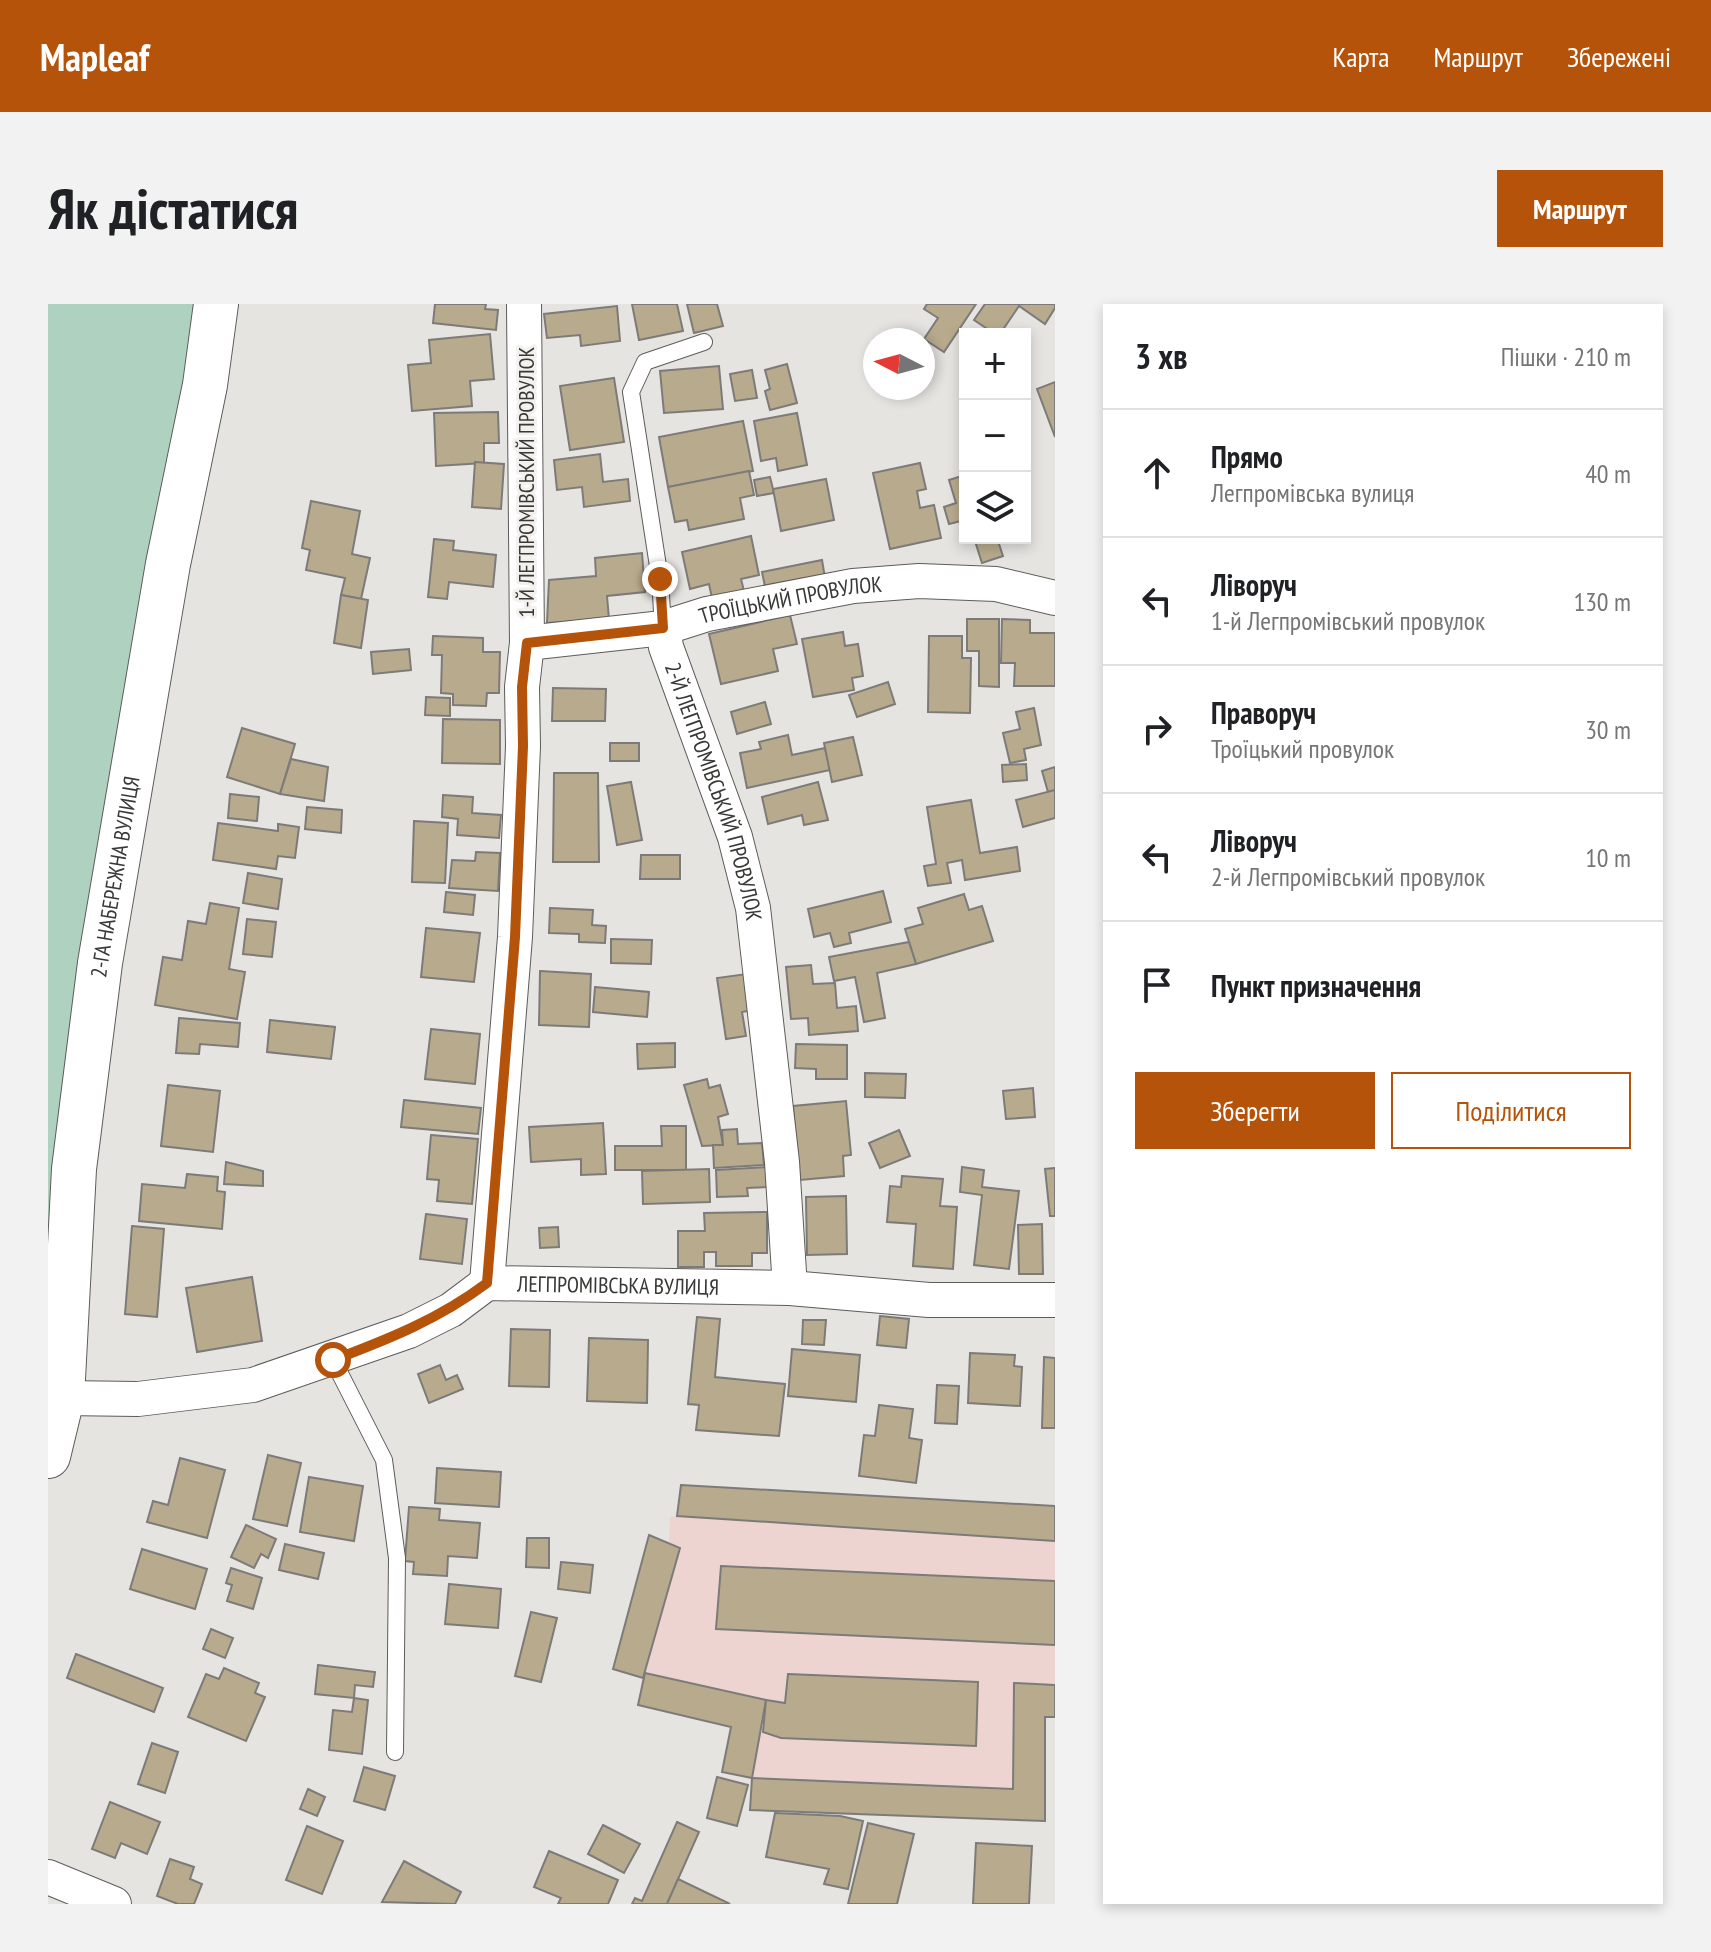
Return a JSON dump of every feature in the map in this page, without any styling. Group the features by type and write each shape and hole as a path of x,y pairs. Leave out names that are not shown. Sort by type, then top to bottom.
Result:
{"main road":[{"name":"2-ГА НАБЕРЕЖНА ВУЛИЦЯ","path":"48,1456 62,1398 74,1169 100,963 168,564 205,385 216,304"}],"street":[{"name":"1-Й ЛЕГПРОМІВСЬКИЙ ПРОВУЛОК","path":"487,1283 515,937 523,746 522,687 527,643 524,304"},
{"name":"ТРОЇЦЬКИЙ ПРОВУЛОК","path":"527,643 663,628 707,614 853,586 919,581 996,584 1055,598"},
{"name":"2-Й ЛЕГПРОМІВСЬКИЙ ПРОВУЛОК","path":"663,628 666,647 735,837 753,908 782,1162 790,1288"},
{"name":"ЛЕГПРОМІВСЬКА ВУЛИЦЯ","path":"62,1398 138,1399 228,1390 333,1360 409,1331 451,1310 487,1283 790,1288 929,1300 1055,1300"},
{"path":"48,1877 114,1904"}],"lane":[{"name":"2-Й ЛЕГПРОМІВСЬКИЙ ПРОВУЛОК","path":"663,628 660,579 631,392 645,362 704,342"},
{"path":"333,1360 384,1460 397,1558 395,1752"}],"shaded area":[{"path":"681,1485 1055,1506 1055,1717 1045,1717 1045,1821 750,1810 752,1778 722,1772 731,1727 638,1705 649,1535 669,1542 670,1517 677,1516"}],"green space":[{"path":"48,304 197,304 56,1173 48,1240"}],"building":[{"path":"435,304 486,304 485,309 498,310 496,330 433,323"},
{"path":"632,304 677,304 683,331 639,340"},
{"path":"687,304 717,304 723,326 694,333"},
{"path":"927,304 976,304 944,352 935,346 935,328 931,328 938,318 924,309"},
{"path":"985,304 1055,304 1045,324 1019,306 1004,328 986,328 974,320"},
{"path":"617,306 620,341 581,346 580,335 547,338 544,314"},
{"path":"490,334 494,379 470,381 472,406 412,411 408,365 431,363 429,340"},
{"path":"787,364 797,403 770,410 765,391 770,389 765,370"},
{"path":"719,366 723,409 664,413 660,371"},
{"path":"752,370 757,398 735,401 730,374"},
{"path":"614,378 624,442 570,450 560,386"},
{"path":"1055,382 1055,437 1037,389"},
{"path":"498,412 499,443 484,443 484,463 436,466 434,413"},
{"path":"797,413 807,465 778,471 776,458 761,461 754,421"},
{"path":"743,421 753,471 668,487 659,437"},
{"path":"600,454 603,482 628,479 630,501 584,507 582,487 557,490 554,460"},
{"path":"475,462 504,464 501,509 472,507"},
{"path":"920,463 926,489 917,491 920,508 934,505 941,538 890,549 873,473"},
{"path":"749,471 754,495 740,498 744,519 689,530 687,520 675,522 668,487"},
{"path":"770,477 774,493 757,496 754,480"},
{"path":"959,477 959,522 949,524 944,507 956,503 949,480"},
{"path":"826,479 834,520 781,531 773,489"},
{"path":"311,501 360,511 352,554 370,558 361,599 341,595 345,578 306,570 310,550 302,548"},
{"path":"751,536 759,575 741,579 744,591 712,598 709,584 690,589 682,552"},
{"path":"434,539 454,541 453,550 496,555 493,587 449,582 447,599 428,597"},
{"path":"976,544 999,544 1003,556 982,563"},
{"path":"642,553 645,592 607,596 609,619 547,623 549,580 596,576 595,558"},
{"path":"822,560 826,584 767,596 762,572"},
{"path":"341,595 368,600 361,648 334,643"},
{"path":"790,615 797,644 773,649 778,671 721,684 709,634"},
{"path":"967,619 999,619 999,687 979,686 979,651 967,651"},
{"path":"1002,619 1030,620 1030,633 1055,633 1055,686 1014,686 1015,663 1001,663"},
{"path":"843,632 845,646 858,644 863,676 852,678 854,690 813,697 802,639"},
{"path":"433,636 483,638 483,652 500,652 499,693 487,693 486,706 453,705 453,694 441,693 442,655 432,655"},
{"path":"929,636 962,636 962,658 971,658 970,713 928,712"},
{"path":"409,649 411,670 373,674 371,652"},
{"path":"888,682 895,704 857,717 849,695"},
{"path":"553,688 606,689 605,721 552,721"},
{"path":"426,697 450,698 450,716 425,715"},
{"path":"765,702 771,724 737,734 731,712"},
{"path":"1034,708 1041,745 1024,749 1026,760 1010,763 1003,733 1020,729 1016,712"},
{"path":"443,719 500,720 500,764 442,763"},
{"path":"242,728 295,744 280,794 227,777"},
{"path":"788,735 792,755 825,748 830,770 747,788 740,753 761,749 759,742"},
{"path":"853,737 862,775 832,782 824,743"},
{"path":"610,743 639,743 639,761 610,761"},
{"path":"291,759 328,767 324,801 280,794"},
{"path":"1026,764 1027,780 1003,782 1002,765"},
{"path":"1055,767 1055,790 1048,792 1042,771"},
{"path":"554,773 598,773 599,862 553,862"},
{"path":"631,782 642,840 617,845 607,786"},
{"path":"818,782 828,820 804,825 802,815 768,824 762,797"},
{"path":"1055,790 1055,818 1023,827 1016,800"},
{"path":"230,794 259,797 257,821 228,818"},
{"path":"443,795 473,797 472,813 501,815 499,838 457,835 458,819 442,817"},
{"path":"971,800 980,853 1017,847 1020,871 965,880 962,860 947,863 951,883 928,886 924,866 936,864 927,807"},
{"path":"307,807 342,810 341,833 305,829"},
{"path":"414,821 448,823 445,883 412,882"},
{"path":"218,823 278,831 278,824 299,827 295,858 278,856 276,869 213,860"},
{"path":"476,852 500,853 498,891 449,888 452,860 475,861"},
{"path":"641,855 680,855 680,879 640,879"},
{"path":"248,873 282,879 278,909 243,903"},
{"path":"883,891 891,922 849,933 851,943 834,947 830,933 814,937 808,909"},
{"path":"446,892 475,895 473,915 444,912"},
{"path":"964,894 969,910 982,906 993,941 916,964 905,929 923,924 918,908"},
{"path":"210,903 239,908 229,969 245,972 237,1019 155,1005 163,957 182,960 188,921 206,924"},
{"path":"550,908 593,910 592,925 606,926 605,943 579,942 579,934 549,933"},
{"path":"247,919 276,922 272,957 243,954"},
{"path":"426,928 480,933 474,982 421,977"},
{"path":"611,939 652,940 651,964 611,963"},
{"path":"909,942 916,964 877,973 885,1018 864,1022 855,977 834,981 829,957"},
{"path":"811,965 813,984 835,983 837,1008 856,1006 858,1031 809,1035 808,1018 791,1019 786,967"},
{"path":"540,971 591,974 589,1027 539,1025"},
{"path":"754,973 759,1009 742,1012 746,1036 726,1039 717,978"},
{"path":"595,987 649,992 647,1017 593,1012"},
{"path":"179,1018 240,1023 238,1047 200,1044 199,1054 176,1053"},
{"path":"270,1020 335,1027 331,1059 267,1052"},
{"path":"431,1029 480,1034 475,1084 425,1079"},
{"path":"675,1043 675,1067 638,1069 637,1044"},
{"path":"796,1044 847,1045 847,1079 816,1079 816,1069 795,1068"},
{"path":"865,1073 906,1074 905,1098 865,1097"},
{"path":"707,1079 709,1088 720,1085 728,1114 718,1117 723,1145 702,1146 684,1085"},
{"path":"168,1085 220,1091 213,1152 161,1146"},
{"path":"1033,1088 1035,1117 1006,1119 1003,1091"},
{"path":"404,1100 481,1108 478,1134 401,1127"},
{"path":"846,1101 851,1155 843,1156 844,1176 800,1180 793,1106"},
{"path":"603,1123 606,1174 581,1175 581,1159 531,1162 529,1127"},
{"path":"661,1126 686,1126 686,1170 615,1170 615,1146 662,1146"},
{"path":"737,1129 738,1144 762,1143 764,1165 714,1168 713,1145 723,1145 722,1130"},
{"path":"899,1130 910,1156 880,1168 869,1143"},
{"path":"431,1135 478,1139 472,1204 437,1201 439,1180 427,1179"},
{"path":"226,1162 263,1171 263,1186 224,1184"},
{"path":"768,1167 769,1187 747,1188 748,1196 717,1197 716,1170"},
{"path":"962,1167 984,1170 982,1187 1019,1191 1009,1269 974,1265 982,1195 960,1192"},
{"path":"1055,1168 1055,1216 1050,1216 1045,1169"},
{"path":"709,1169 710,1202 643,1204 642,1171"},
{"path":"187,1174 218,1177 217,1191 225,1192 222,1229 139,1221 142,1184 185,1188"},
{"path":"902,1176 943,1179 940,1206 957,1207 953,1269 913,1266 916,1224 887,1222 890,1186 901,1187"},
{"path":"846,1196 847,1254 807,1255 806,1197"},
{"path":"767,1212 767,1253 752,1253 752,1266 716,1266 716,1252 704,1252 704,1267 678,1267 678,1231 705,1231 704,1213"},
{"path":"426,1214 467,1219 462,1264 420,1259"},
{"path":"1042,1224 1043,1274 1019,1274 1018,1225"},
{"path":"132,1226 164,1229 157,1317 125,1314"},
{"path":"558,1227 559,1247 540,1248 539,1228"},
{"path":"252,1277 262,1341 197,1352 186,1288"},
{"path":"880,1316 909,1319 906,1348 877,1345"},
{"path":"697,1317 720,1319 715,1377 785,1384 779,1436 696,1430 699,1405 688,1404"},
{"path":"803,1320 826,1320 824,1345 802,1344"},
{"path":"511,1329 550,1330 549,1387 509,1386"},
{"path":"589,1338 648,1340 647,1403 587,1401"},
{"path":"792,1349 860,1355 856,1402 788,1396"},
{"path":"970,1353 1015,1355 1014,1366 1022,1367 1020,1406 968,1403"},
{"path":"1044,1357 1055,1358 1055,1428 1042,1428"},
{"path":"440,1365 446,1380 457,1375 463,1389 429,1403 418,1374"},
{"path":"937,1385 959,1386 957,1424 935,1423"},
{"path":"879,1405 913,1409 909,1438 922,1440 916,1483 859,1476 864,1435 875,1436"},
{"path":"268,1455 301,1463 287,1526 253,1519"},
{"path":"180,1458 225,1470 207,1538 147,1522 153,1501 168,1505"},
{"path":"437,1468 501,1472 499,1507 435,1503"},
{"path":"309,1477 363,1486 354,1541 300,1532"},
{"path":"681,1485 1055,1506 1055,1541 677,1516"},
{"path":"409,1507 440,1509 439,1520 480,1523 477,1558 448,1556 447,1576 413,1574 414,1562 405,1561"},
{"path":"246,1525 276,1539 268,1558 261,1554 254,1568 231,1557"},
{"path":"649,1535 680,1548 643,1678 613,1669"},
{"path":"527,1538 549,1538 549,1568 526,1567"},
{"path":"285,1544 324,1553 318,1579 279,1570"},
{"path":"142,1549 207,1569 195,1609 130,1589"},
{"path":"561,1562 593,1565 590,1593 558,1589"},
{"path":"721,1566 1055,1581 1055,1645 716,1629"},
{"path":"231,1568 262,1578 253,1609 227,1601 232,1585 226,1583"},
{"path":"449,1584 501,1589 498,1628 445,1624"},
{"path":"531,1612 557,1618 541,1682 515,1676"},
{"path":"211,1629 233,1638 225,1658 203,1649"},
{"path":"76,1654 163,1688 154,1712 67,1678"},
{"path":"318,1665 375,1672 373,1687 355,1685 354,1698 315,1694"},
{"path":"224,1668 259,1683 255,1693 265,1697 246,1741 188,1717 206,1674 219,1679"},
{"path":"645,1673 766,1700 752,1778 722,1772 731,1727 638,1705"},
{"path":"788,1674 978,1682 976,1746 781,1738 763,1732 766,1700 785,1703"},
{"path":"1014,1683 1055,1685 1055,1717 1045,1717 1045,1821 750,1810 752,1778 1013,1789"},
{"path":"354,1698 368,1700 362,1754 329,1750 333,1710 352,1712"},
{"path":"152,1743 178,1752 165,1793 138,1784"},
{"path":"364,1767 395,1776 385,1810 354,1801"},
{"path":"717,1777 748,1785 737,1826 707,1818"},
{"path":"308,1789 325,1797 317,1816 300,1809"},
{"path":"110,1802 160,1822 147,1854 121,1843 115,1858 92,1849"},
{"path":"775,1813 840,1816 863,1821 848,1889 824,1884 829,1869 766,1857"},
{"path":"677,1822 699,1832 667,1904 632,1904 635,1898 642,1901"},
{"path":"868,1823 914,1834 897,1904 848,1904"},
{"path":"603,1825 640,1844 624,1873 588,1854"},
{"path":"307,1826 343,1841 322,1894 286,1880"},
{"path":"976,1843 1032,1846 1029,1904 973,1904"},
{"path":"549,1851 618,1880 608,1904 558,1904 561,1898 534,1887"},
{"path":"170,1859 194,1867 190,1879 202,1884 194,1904 178,1904 157,1896"},
{"path":"404,1861 461,1892 455,1904 382,1902"},
{"path":"678,1879 730,1904 667,1904"}],"route":[{"path":"333,1360 409,1331 451,1310 487,1283 515,937 523,746 522,687 527,643 663,628 660,579"}]}
